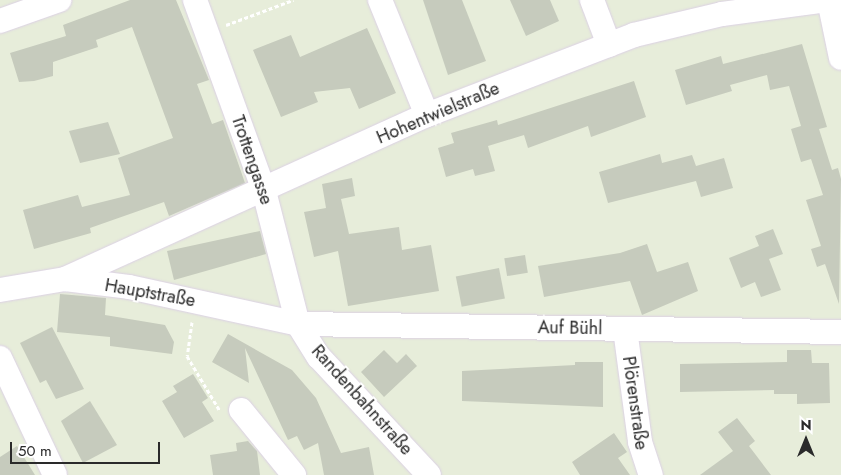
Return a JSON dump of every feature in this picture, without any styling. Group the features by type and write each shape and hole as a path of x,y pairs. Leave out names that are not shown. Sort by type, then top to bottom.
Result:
{"street":[{"path":"0,21 59,0"},
{"name":"Trottengasse","path":"195,0 264,191 298,324"},
{"path":"380,0 427,116"},
{"path":"592,0 609,45"},
{"path":"828,0 841,58"},
{"name":"Hohentwielstraße","path":"65,279 427,116 634,34 719,7 828,0"},
{"name":"Hauptstraße","path":"0,290 65,279 194,301 298,324"},
{"name":"Auf Bühl","path":"298,324 841,332"},
{"name":"Randenbahnstraße","path":"298,324 319,357 429,475"},
{"name":"Plörenstraße","path":"625,329 640,442 651,475"},
{"path":"0,358 55,475"},
{"path":"241,410 294,475"}],"path":[{"path":"207,32 293,0"},
{"path":"194,301 187,356 219,411 241,410"}],"building":[{"path":"130,0 176,0 209,80 197,84 212,124 223,120 245,183 169,216 164,202 90,228 91,233 34,249 23,210 78,195 82,207 130,195 118,158 173,138 132,27 96,40 98,47 53,62 53,76 34,81 19,82 10,53 66,36 63,25"},
{"path":"423,0 462,0 486,61 448,75"},
{"path":"510,0 550,0 559,21 526,36"},
{"path":"367,28 396,93 359,109 350,88 314,92 318,102 281,117 253,50 291,35 300,57"},
{"path":"802,44 827,127 819,129 832,170 838,168 841,179 839,304 825,264 817,267 811,249 821,246 806,200 823,195 811,159 801,162 791,129 801,126 789,86 770,90 767,75 730,85 732,91 686,105 675,70 721,56 723,64"},
{"path":"634,81 646,117 591,137 588,126 528,148 524,135 488,146 495,171 475,176 473,169 446,177 438,148 454,143 451,133 497,120 498,125"},
{"path":"108,122 120,154 80,163 69,131"},
{"path":"660,154 662,163 692,155 696,166 724,158 733,188 701,197 696,181 608,203 599,172"},
{"path":"352,178 355,196 341,199 349,234 399,227 402,250 431,245 439,291 348,306 338,251 314,257 304,212 326,208 322,184"},
{"path":"773,229 783,254 769,259 781,290 761,297 755,282 741,288 729,258 759,246 755,236"},
{"path":"260,231 266,254 174,280 167,251"},
{"path":"647,244 657,272 688,262 698,291 642,315 630,281 544,297 538,266 620,253"},
{"path":"525,255 528,273 507,276 504,258"},
{"path":"499,268 505,298 462,307 456,276"},
{"path":"60,294 106,298 105,315 165,325 174,342 172,354 110,346 110,337 57,332"},
{"path":"52,327 84,389 56,399 46,380 40,383 20,343"},
{"path":"228,334 292,370 316,398 341,453 369,447 374,475 324,475 318,443 304,450 297,436 288,440 245,348 249,383 212,362"},
{"path":"384,350 397,363 406,354 417,366 384,397 361,372"},
{"path":"787,350 811,350 812,363 829,363 830,403 797,404 797,394 774,394 774,390 680,392 680,364 787,362"},
{"path":"575,362 603,362 603,407 462,401 462,371 575,365"},
{"path":"193,374 208,398 202,402 214,421 184,438 162,401 177,392 173,386"},
{"path":"90,401 117,445 83,463 61,421"},
{"path":"737,418 755,441 749,446 771,475 700,475 733,451 718,432"},
{"path":"614,433 627,452 618,458 630,475 580,475 572,462"},
{"path":"248,441 257,451 260,475 213,475 210,455 237,451 236,443"},
{"path":"17,446 35,475 0,475 0,457"}]}
